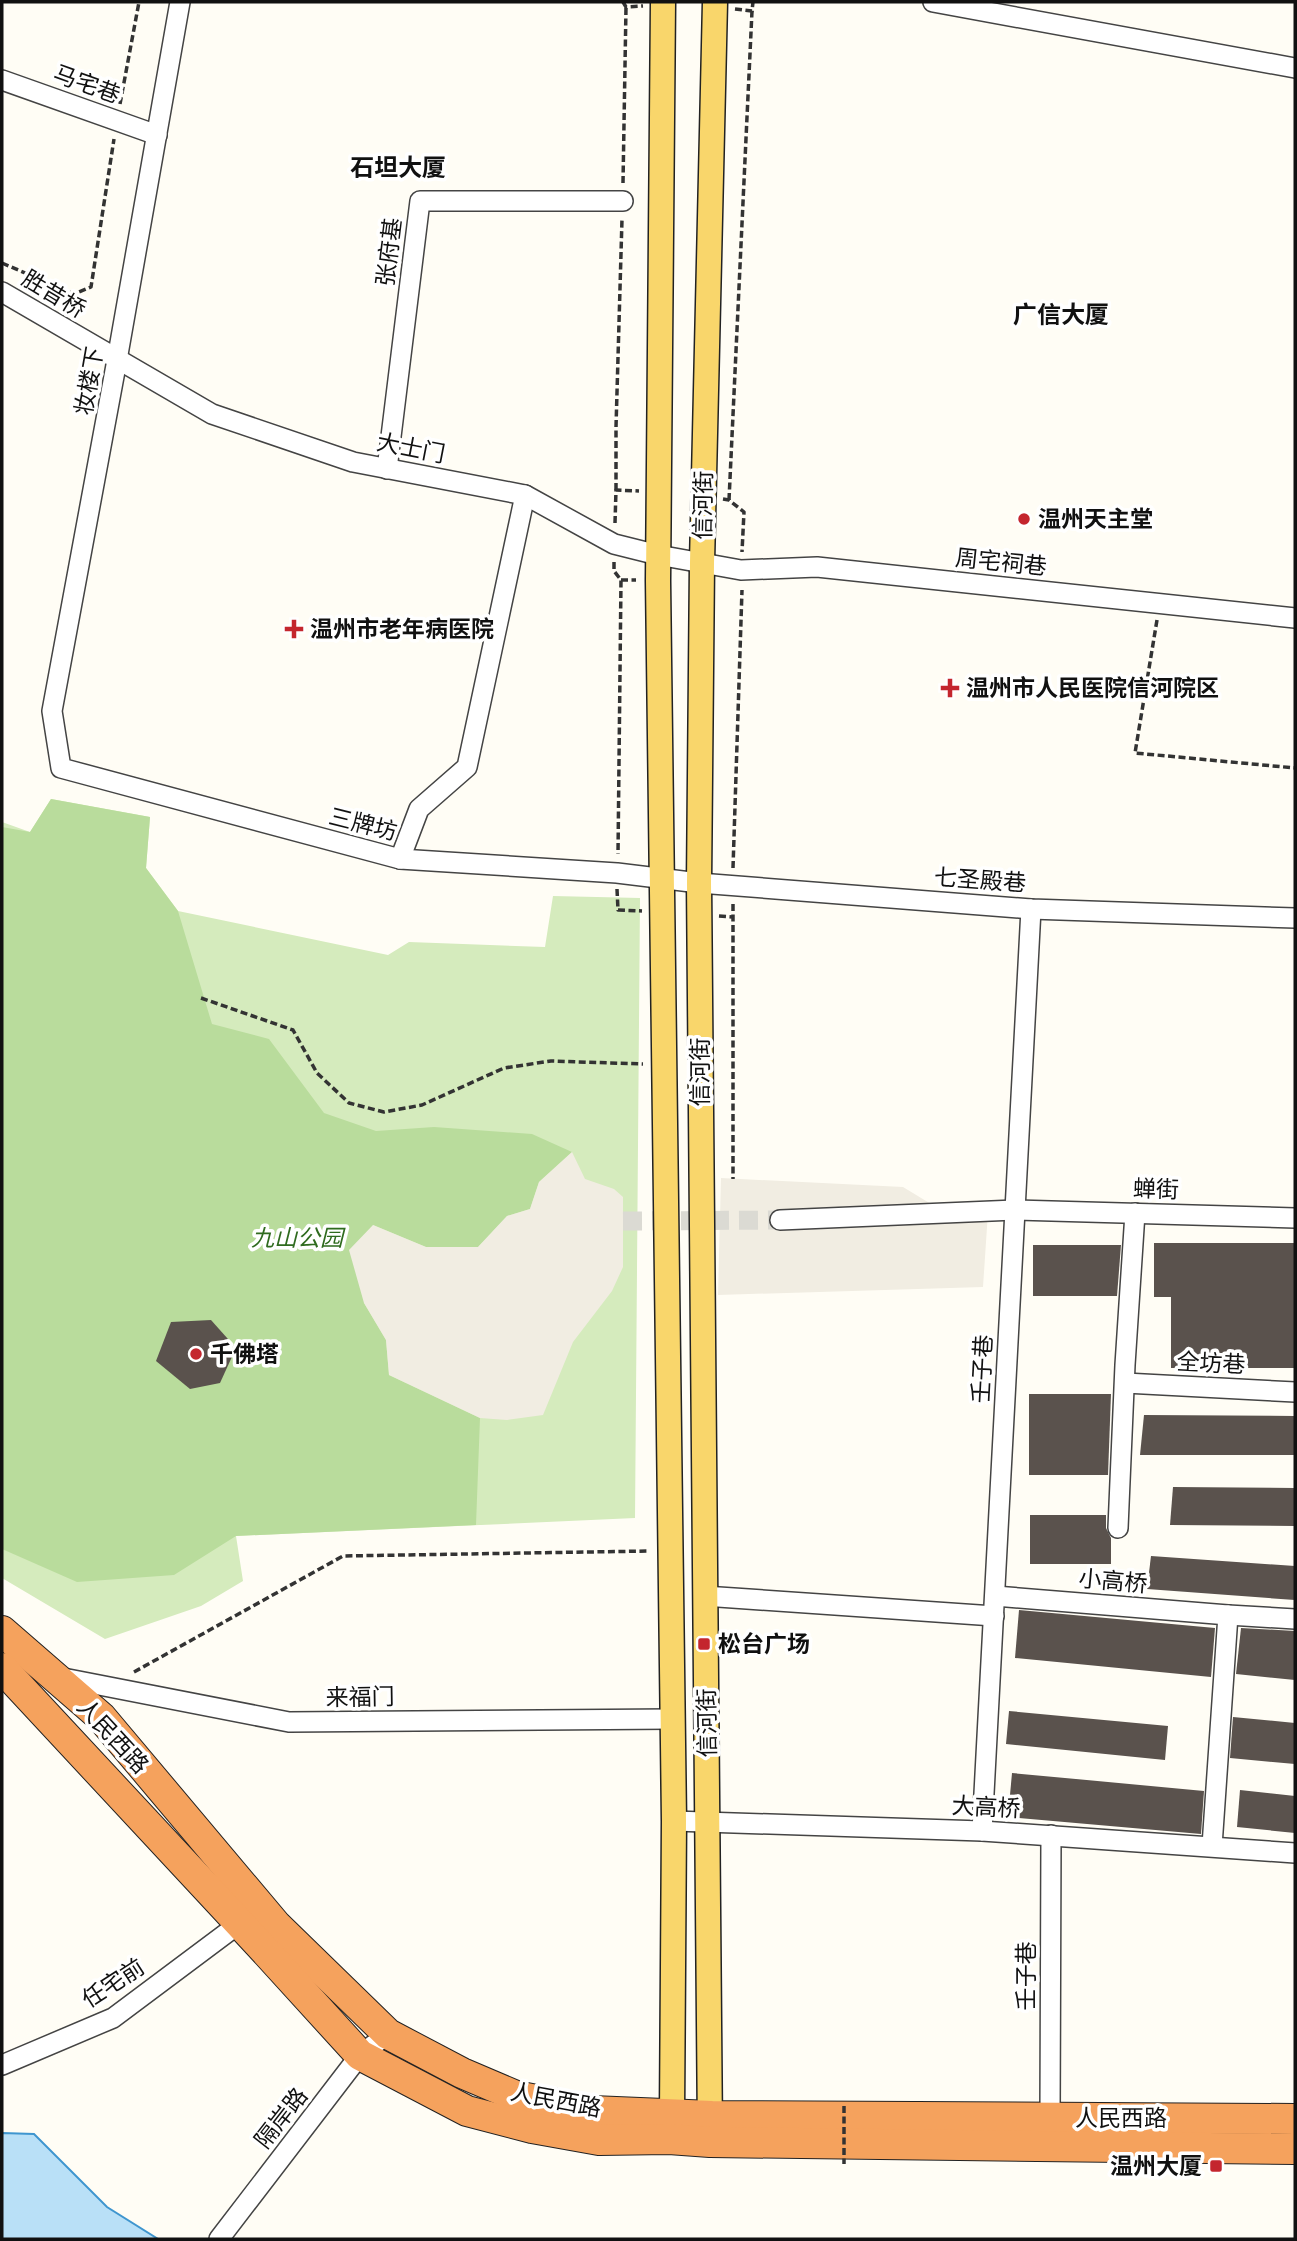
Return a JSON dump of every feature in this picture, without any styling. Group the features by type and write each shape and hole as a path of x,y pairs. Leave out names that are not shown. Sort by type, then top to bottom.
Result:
{"highway":[{"name":"人民西路","path":"2,1631 101,1717 276,1925 388,2034 462,2073 516,2096 671,2127 1295,2150"},
{"name":"人民西路","path":"2,1668 360,2055 467,2111 506,2121 598,2140 671,2127"},
{"name":"人民西路","path":"711,2129 1050,2118 1295,2119"}],"main road":[{"name":"信河街","path":"663,4 658,555 674,1821 671,2127"},
{"name":"信河街","path":"711,2129 699,883 702,563 715,5"}],"street":[{"name":"妆楼下","path":"61,768 52,711 180,2"},
{"path":"933,2 1029,10 1295,68"},
{"name":"马宅巷","path":"2,80 157,135"},
{"name":"张府基","path":"387,469 420,201 623,201"},
{"name":"胜昔桥","path":"2,292 117,360"},
{"name":"大士门","path":"117,360 212,414 353,462 525,495 614,544 702,563"},
{"path":"400,859 419,809 467,767 525,495"},
{"name":"周宅祠巷","path":"702,563 741,570 817,567 1295,618"},
{"name":"三牌坊","path":"61,768 400,859 617,873 661,879"},
{"name":"七圣殿巷","path":"661,879 1031,909 1295,918"},
{"name":"壬子巷","path":"982,1831 1031,909"},
{"name":"蝉街","path":"780,1220 1015,1210 1295,1218"},
{"path":"1118,1528 1135,1213"},
{"name":"全坊巷","path":"1125,1383 1295,1392"},
{"name":"小高桥","path":"705,1596 1295,1619"},
{"path":"1212,1846 1228,1615"},
{"name":"来福门","path":"53,1676 289,1722 672,1719"},
{"name":"大高桥","path":"674,1821 982,1831 1295,1853"},
{"name":"壬子巷","path":"1050,2118 1051,1835"},
{"name":"任宅前","path":"2,2065 113,2018 240,1923"},
{"name":"隔岸路","path":"219,2239 360,2055 388,2034"}],"path":[{"path":"2,263 74,294 91,286 139,2"},
{"path":"729,500 753,2"},
{"path":"616,490 625,4 663,4"},
{"path":"715,5 752,11"},
{"path":"618,910 621,580"},
{"path":"1160,604 1135,753 1295,768"},
{"path":"201,998 293,1030 317,1073 349,1103 384,1112 422,1105 504,1068 551,1061 663,1065"},
{"path":"108,1686 343,1556 669,1551"},
{"path":"844,2106 844,2164"}],"green space":[{"name":"九山公园","path":"51,799 150,817 146,868 178,911 388,955 409,942 545,947 553,896 640,898 635,1518 236,1536 243,1581 201,1606 105,1639 2,1578 2,822 30,832"},
{"name":"九山公园","path":"51,799 150,817 146,868 178,911 212,1024 269,1039 324,1113 376,1131 434,1127 532,1134 572,1152 539,1182 530,1209 507,1216 478,1247 426,1247 373,1225 364,1303 386,1340 389,1375 480,1418 476,1525 236,1536 174,1575 77,1582 2,1549 2,827 30,832"}],"shaded area":[{"path":"572,1152 585,1179 614,1189 623,1197 623,1267 612,1291 573,1342 543,1415 507,1420 480,1418 389,1375 386,1340 364,1303 349,1250 373,1225 426,1247 478,1247 507,1216 530,1209 539,1182"},
{"path":"721,1178 903,1187 936,1207 988,1212 983,1287 718,1295"}],"water":[{"path":"2,2133 34,2134 107,2207 158,2239 2,2239"}],"building":[{"path":"1154,1243 1295,1243 1295,1368 1171,1368 1171,1297 1154,1297"},
{"path":"1033,1245 1121,1245 1117,1296 1033,1296"},
{"name":"千佛塔","path":"211,1320 236,1348 220,1383 190,1389 156,1361 171,1322"},
{"path":"1029,1394 1111,1394 1108,1475 1029,1475"},
{"path":"1144,1415 1295,1416 1295,1455 1140,1455"},
{"path":"1173,1487 1295,1488 1295,1526 1170,1525"},
{"path":"1030,1515 1106,1515 1106,1528 1111,1538 1111,1564 1030,1564"},
{"path":"1151,1556 1295,1566 1295,1600 1147,1589"},
{"path":"1019,1610 1215,1628 1211,1677 1015,1658"},
{"path":"1241,1628 1295,1631 1295,1680 1236,1674"},
{"path":"1009,1711 1168,1726 1165,1760 1006,1744"},
{"path":"1233,1717 1295,1723 1295,1764 1230,1758"},
{"path":"1012,1773 1204,1791 1201,1834 1008,1817"},
{"path":"1240,1790 1295,1796 1295,1833 1237,1827"}],"tunnel":[{"path":"623,1221 780,1220"}],"place":[{"name":"温州天主堂","path":"1024,519"},
{"name":"温州市老年病医院","path":"294,629"},
{"name":"温州市人民医院信河院区","path":"950,688"},
{"name":"千佛塔","path":"196,1354"},
{"name":"松台广场","path":"704,1644"},
{"name":"温州大厦","path":"1216,2166"}],"district":[{"name":"石坦大厦","path":"398,168"},
{"name":"广信大厦","path":"1061,315"}]}
